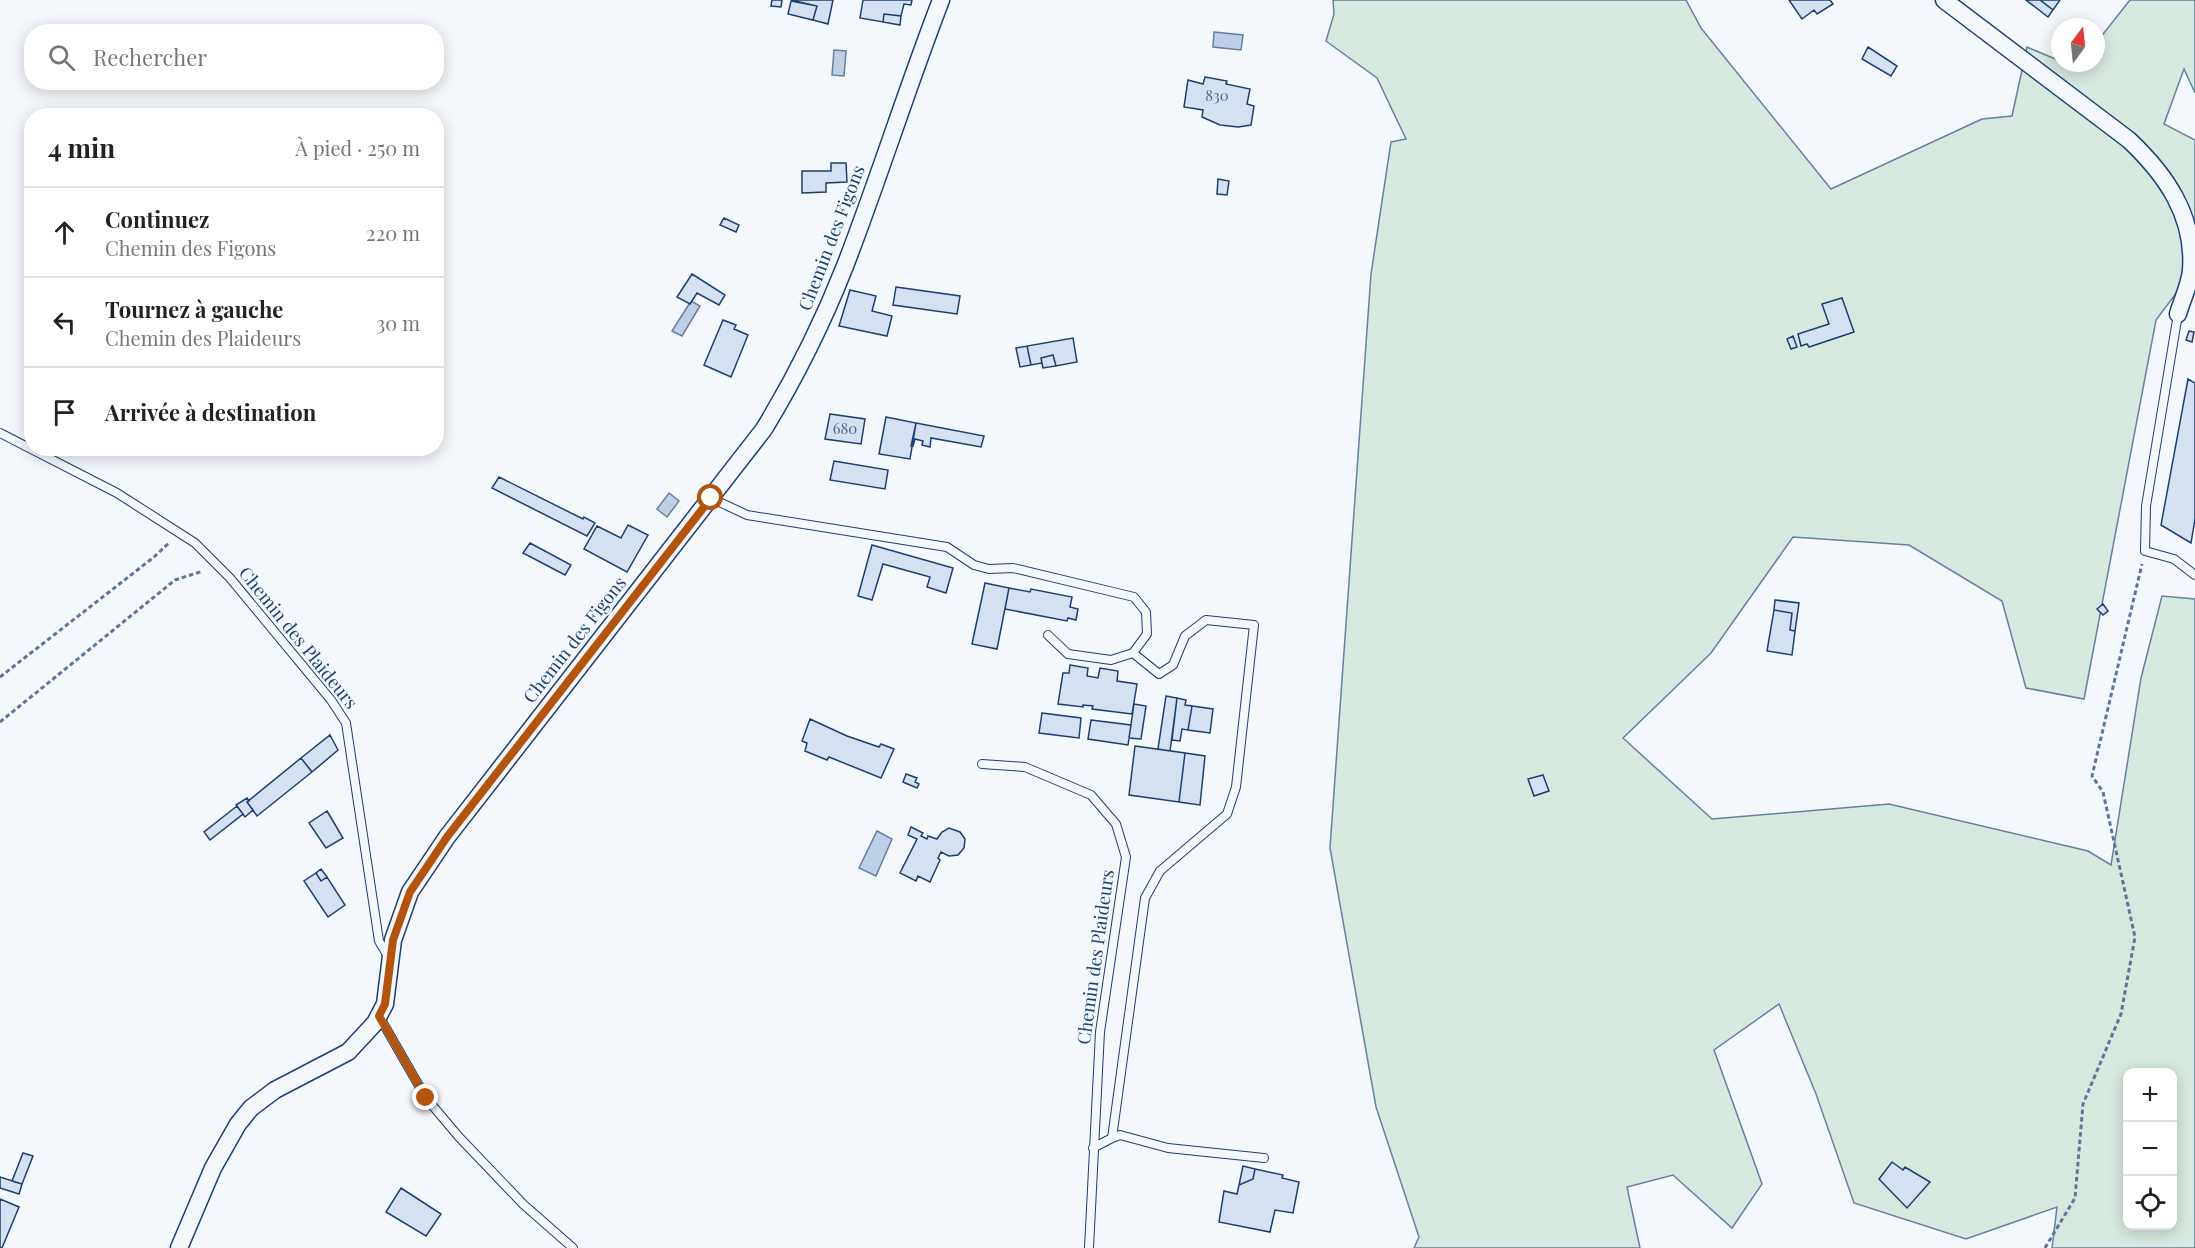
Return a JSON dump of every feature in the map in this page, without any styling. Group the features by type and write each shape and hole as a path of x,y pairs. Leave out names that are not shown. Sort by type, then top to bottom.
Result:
{"street":[{"name":"Chemin des Figons","path":"179,1248 213,1167 238,1124 251,1108 275,1090 348,1053 375,1023 385,1004 393,940 410,892 447,837 764,429 781,402 821,322 845,267 941,0"},
{"path":"1944,0 2129,140 2154,164 2172,190 2192,240 2191,272 2178,314"}],"lane":[{"path":"2178,314 2146,506 2145,551 2174,559 2195,575"},
{"name":"Chemin des Plaideurs","path":"0,433 24,445"},
{"name":"Chemin des Plaideurs","path":"45,456 117,493 195,543 223,571 331,700 346,723 379,941 391,961"},
{"path":"711,498 747,515 947,547 974,565 989,569 1013,568 1134,597 1146,612 1147,634 1132,654 1112,660 1068,654 1048,635"},
{"path":"1112,1138 1145,898 1160,871 1227,814 1236,787 1254,625 1206,620 1185,636 1173,665 1159,674 1132,654"},
{"name":"Chemin des Plaideurs","path":"982,764 1025,767 1090,795 1116,824 1126,857 1100,1032 1089,1248"},
{"path":"379,1016 426,1098 459,1137 523,1204 573,1248"},
{"path":"1093,1148 1120,1135 1168,1148 1264,1158"}],"path":[{"path":"0,677 154,557 179,532"},
{"path":"2044,1248 2075,1198 2083,1104 2121,1014 2135,937 2103,792 2092,776 2145,551"},
{"path":"0,722 175,580 199,572 223,571"}],"shaded area":[{"path":"1333,0 1686,0 1701,28 1831,189 1982,119 2012,116 2027,47 2051,57 2051,72 2105,72 2105,32 2130,0 2195,0 2195,93 2184,69 2164,124 2195,140 2195,268 2156,320 2084,699 2026,688 2002,601 1909,545 1793,537 1711,653 1623,738 1712,819 1889,804 2088,851 2111,865 2141,678 2162,596 2195,599 2195,1248 2052,1248 2057,1207 1966,1239 1854,1203 1816,1094 1779,1004 1714,1050 1762,1184 1732,1228 1673,1175 1627,1187 1640,1248 1414,1248 1419,1237 1376,1107 1330,848 1371,274 1391,142 1406,139 1377,78 1326,41 1334,14"}],"water":[{"path":"1214,32 1243,35 1241,50 1213,47"},
{"path":"834,50 846,51 844,76 832,75"},
{"path":"691,301 700,306 682,336 672,331"},
{"path":"669,493 679,501 667,517 657,509"},
{"path":"877,831 892,839 876,876 859,868"}],"building":[{"path":"772,0 782,0 781,7 771,6"},
{"path":"791,0 833,0 828,24 813,20 817,6"},
{"path":"863,0 912,0 911,5 904,4 901,16 884,14 883,22 860,18"},
{"path":"1789,0 1830,0 1833,4 1817,14 1814,10 1802,19"},
{"path":"2026,0 2040,0 2053,10 2048,17"},
{"path":"2040,0 2060,0 2053,10"},
{"path":"791,1 817,6 813,20 788,14"},
{"path":"884,14 901,16 900,25 883,22"},
{"path":"1868,47 1897,66 1891,76 1862,59"},
{"path":"1205,77 1227,81 1226,84 1250,89 1247,104 1254,106 1251,125 1238,127 1220,125 1202,117 1203,110 1184,107 1188,80 1203,84"},
{"path":"831,163 846,163 847,182 826,183 826,192 802,193 802,171 831,171"},
{"path":"1218,179 1229,181 1227,195 1217,194"},
{"path":"724,218 739,225 736,232 720,225"},
{"path":"692,274 725,295 719,305 697,293 690,304 677,297"},
{"path":"896,287 960,296 957,314 893,305"},
{"path":"850,290 876,296 872,311 892,316 887,336 839,326"},
{"path":"1842,298 1854,332 1809,347 1807,344 1801,346 1798,334 1829,324 1822,304"},
{"path":"723,320 736,325 734,329 748,335 731,377 704,365"},
{"path":"2189,331 2194,332 2192,342 2186,340"},
{"path":"1793,336 1797,347 1791,349 1787,339"},
{"path":"1073,338 1077,362 1056,366 1053,355 1041,358 1042,363 1031,365 1027,346"},
{"path":"1027,346 1031,365 1020,367 1016,348"},
{"path":"1053,355 1056,366 1043,368 1041,358"},
{"path":"2188,379 2195,383 2195,519 2191,543 2161,525"},
{"path":"830,414 865,419 861,444 825,439"},
{"path":"886,417 916,423 910,459 879,454"},
{"path":"916,423 984,436 981,447 931,438 930,447 922,445 923,441 915,439 911,446"},
{"path":"834,461 888,470 885,489 830,480"},
{"path":"499,477 595,523 587,536 492,488"},
{"path":"628,525 648,535 627,572 584,549 597,526 621,538"},
{"path":"530,543 571,565 565,575 523,553"},
{"path":"872,545 953,568 946,593 927,587 930,577 883,564 872,600 858,596"},
{"path":"985,583 1009,588 997,649 972,644"},
{"path":"1009,588 1030,592 1031,589 1072,597 1070,607 1078,609 1076,620 1068,618 1067,621 1005,609"},
{"path":"1775,600 1799,603 1795,631 1790,630 1792,613 1774,610"},
{"path":"2103,604 2108,611 2103,615 2097,609"},
{"path":"1774,610 1792,613 1790,630 1795,631 1792,655 1767,651"},
{"path":"1070,665 1088,668 1087,676 1098,678 1100,668 1118,671 1117,681 1137,684 1132,714 1092,709 1093,706 1058,704 1063,673 1069,673"},
{"path":"1166,696 1177,698 1170,751 1158,749"},
{"path":"1177,698 1186,700 1185,705 1192,706 1188,730 1182,729 1180,741 1172,740"},
{"path":"1134,704 1146,706 1141,739 1129,738"},
{"path":"1192,706 1213,709 1210,733 1188,730"},
{"path":"1042,713 1081,718 1079,738 1039,733"},
{"path":"810,719 847,736 879,747 881,744 894,749 881,778 829,757 827,760 805,751 807,743 802,741"},
{"path":"1091,720 1131,725 1128,745 1088,739"},
{"path":"330,735 338,750 312,772 301,758"},
{"path":"1135,746 1185,753 1179,802 1129,795"},
{"path":"1185,753 1205,756 1200,805 1179,802"},
{"path":"301,758 312,772 257,816 247,802"},
{"path":"906,774 917,778 915,782 919,784 917,788 903,782"},
{"path":"1543,775 1549,791 1534,796 1528,779"},
{"path":"247,798 253,810 245,817 236,805"},
{"path":"237,806 243,814 210,840 204,832"},
{"path":"327,811 343,838 326,848 309,823"},
{"path":"911,827 923,833 921,836 927,839 928,836 937,839 949,828 960,832 965,839 964,848 958,855 949,856 941,852 938,858 940,860 930,882 918,876 916,881 900,873 917,839 908,835"},
{"path":"321,869 327,877 321,881 316,873"},
{"path":"316,873 321,881 327,877 345,905 328,917 304,881"},
{"path":"23,1153 33,1156 22,1184 12,1181"},
{"path":"1892,1162 1903,1170 1905,1167 1930,1182 1907,1208 1879,1179"},
{"path":"1243,1166 1255,1169 1253,1179 1239,1185"},
{"path":"1255,1169 1283,1175 1282,1178 1299,1182 1293,1213 1275,1210 1270,1232 1219,1222 1224,1191 1237,1194 1239,1185 1253,1179"},
{"path":"0,1177 22,1184 19,1194 0,1188"},
{"path":"401,1188 441,1214 426,1236 386,1212"},
{"path":"0,1199 19,1207 2,1248 0,1248"}],"route":[{"path":"426,1098 379,1016 385,1004 393,940 410,892 447,837 711,498"}]}
